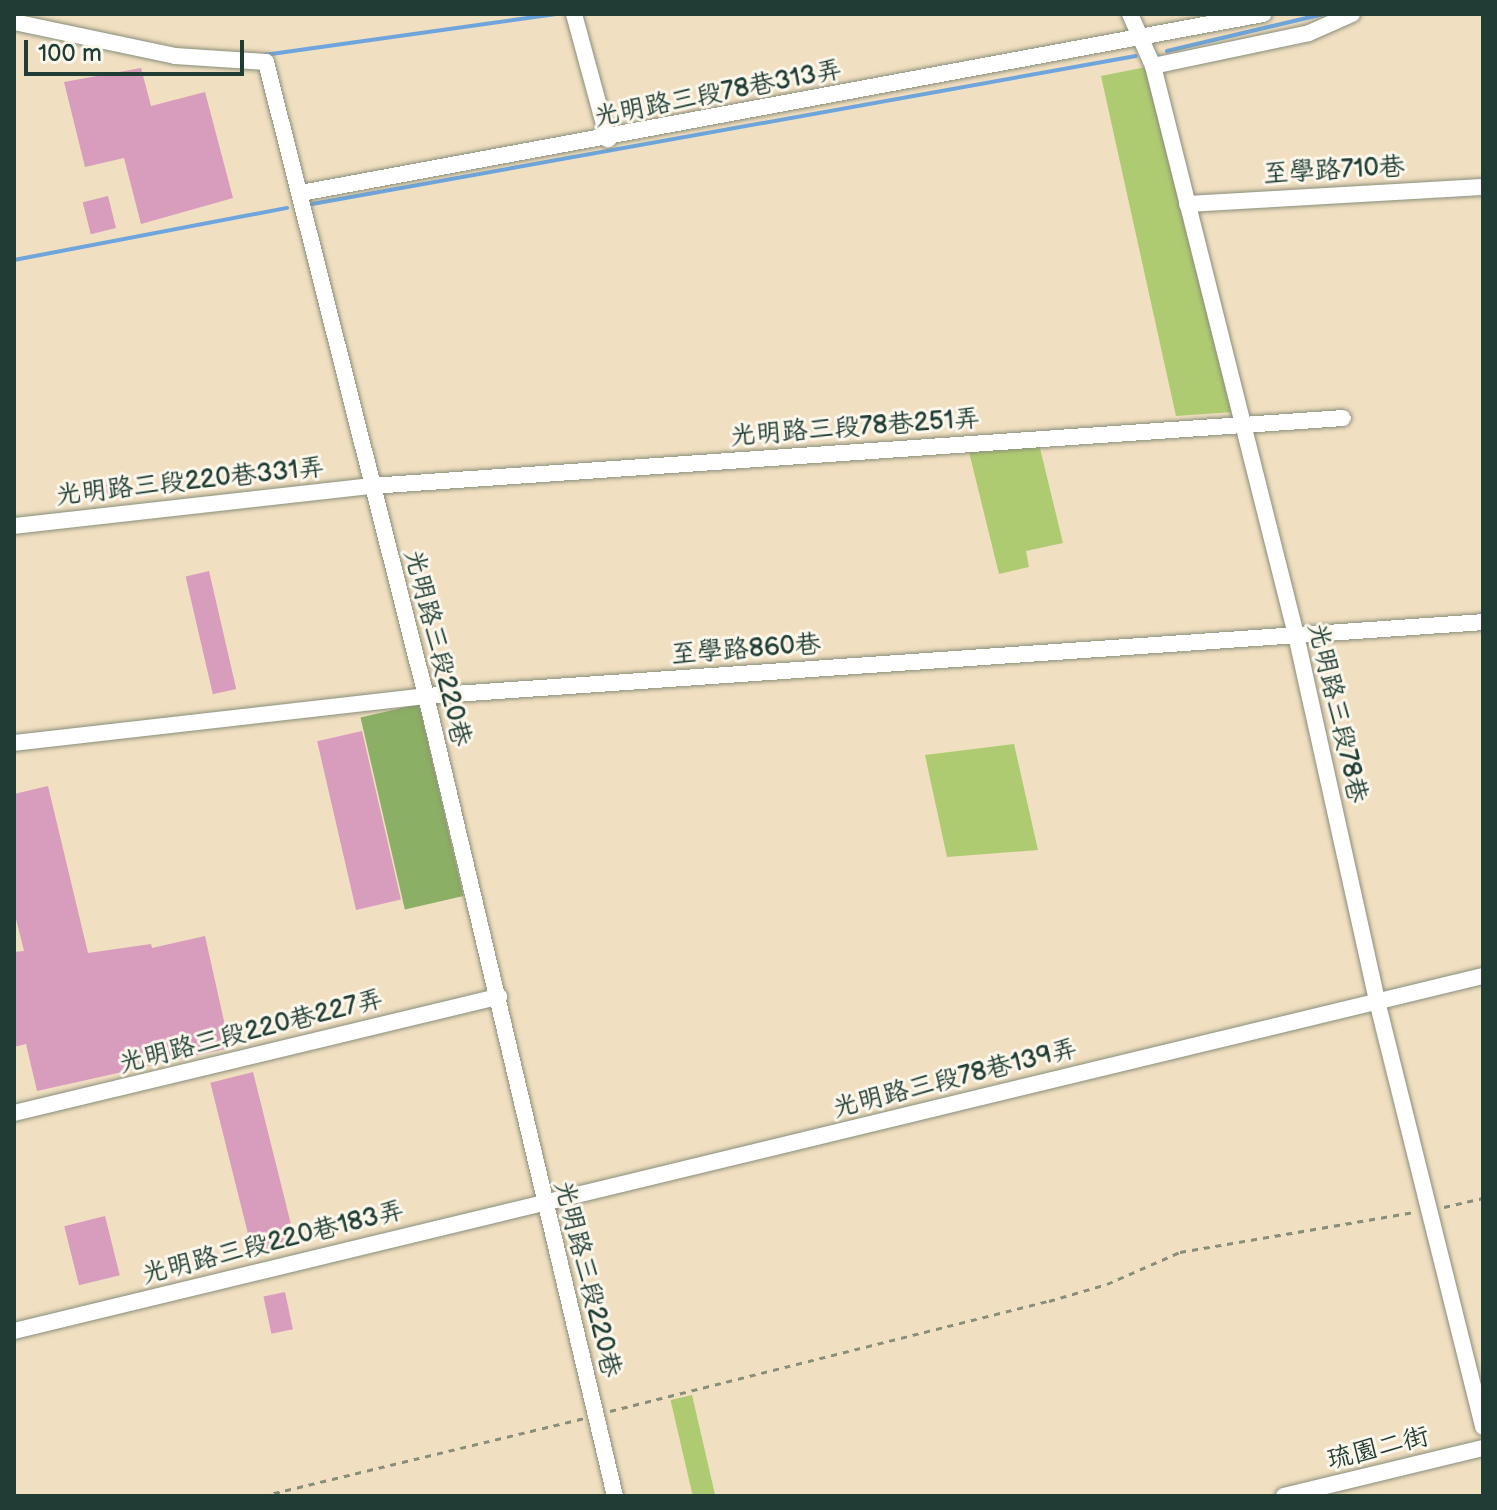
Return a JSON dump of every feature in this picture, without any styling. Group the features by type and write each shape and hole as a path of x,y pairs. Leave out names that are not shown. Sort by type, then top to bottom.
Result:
{"street":[{"path":"574,14 608,139"},
{"name":"光明路三段78巷","path":"1130,14 1153,66 1296,635 1377,1001 1483,1427"},
{"name":"光明路三段78巷313弄","path":"301,193 608,139 1263,14"},
{"path":"1153,66 1309,33 1352,14"},
{"name":"光明路三段220巷","path":"14,22 175,56 266,62 426,696 615,1496"},
{"name":"至學路710巷","path":"1187,204 1483,187"},
{"name":"光明路三段78巷251弄","path":"371,486 1343,418"},
{"name":"光明路三段220巷331弄","path":"14,526 371,486"},
{"name":"至學路860巷","path":"14,743 426,696 1483,622"},
{"name":"光明路三段78巷139弄","path":"544,1203 1483,976"},
{"name":"光明路三段220巷227弄","path":"14,1113 499,997"},
{"name":"光明路三段220巷183弄","path":"14,1331 544,1203"},
{"name":"琉園二街","path":"1284,1496 1483,1448"}],"path":[{"path":"262,1496 1049,1301 1107,1284 1180,1252 1483,1198"}],"green space":[{"path":"1146,67 1233,412 1176,416 1101,76"},
{"path":"1038,440 1063,543 1026,551 1029,567 999,574 968,448"},
{"path":"419,704 463,896 405,909 361,717"},
{"path":"1014,744 1038,850 947,857 925,755"},
{"path":"692,1395 715,1496 693,1496 671,1400"}],"building":[{"path":"141,68 151,106 205,92 233,198 141,224 124,158 85,167 64,82"},
{"path":"108,196 116,228 91,234 83,202"},
{"path":"119,482 122,495 102,499 100,486"},
{"path":"209,571 236,689 213,694 186,576"},
{"path":"362,731 401,900 356,910 317,741"},
{"path":"48,786 88,953 151,944 152,948 205,936 230,1048 37,1091 26,1044 14,1047 14,952 24,951 14,911 14,794"},
{"path":"253,1072 296,1245 253,1255 210,1083"},
{"path":"105,1216 120,1275 79,1285 64,1226"},
{"path":"285,1292 293,1329 271,1334 263,1297"}],"waterway":[{"path":"264,55 554,14"},
{"path":"1167,51 1324,14"},
{"path":"312,204 1136,56"},
{"path":"14,260 287,208"}]}
